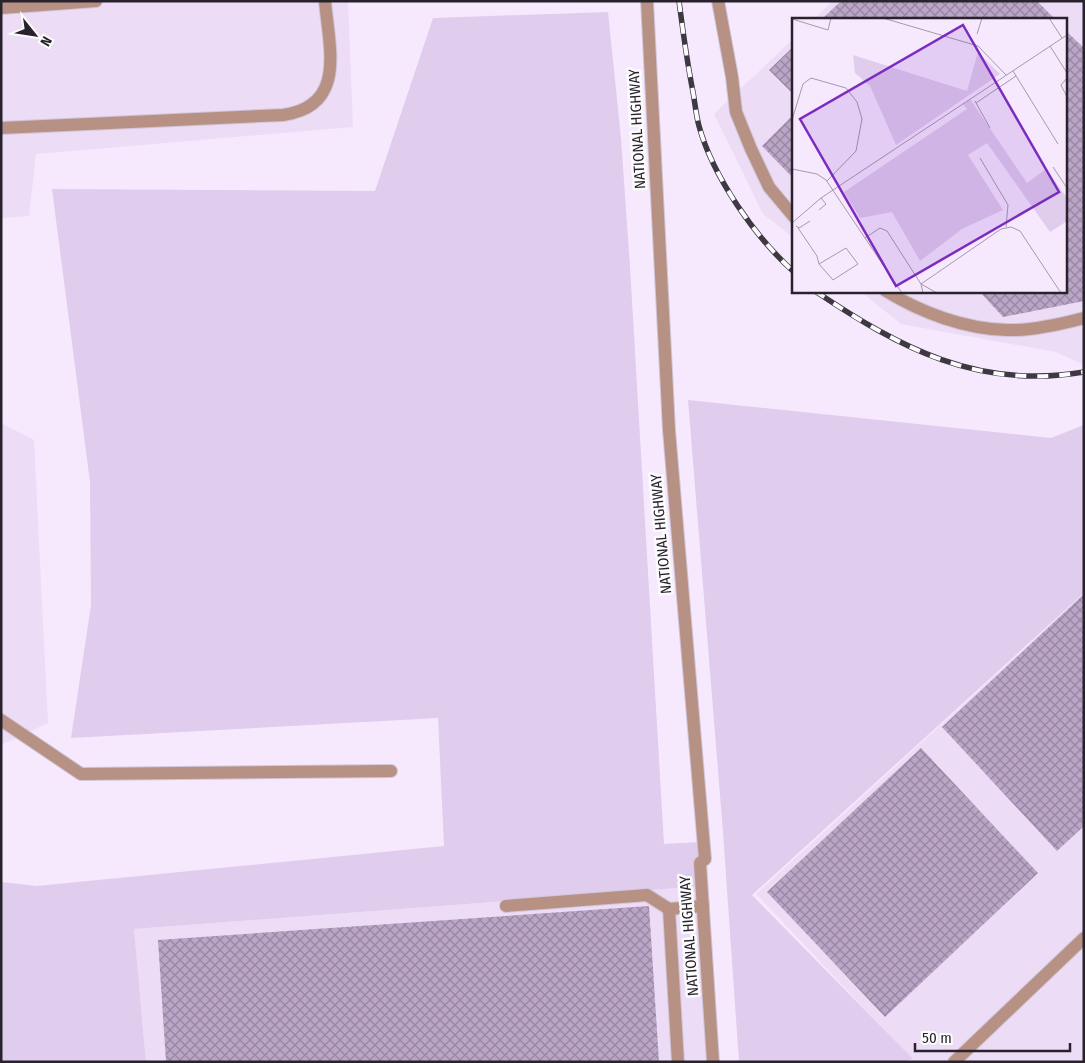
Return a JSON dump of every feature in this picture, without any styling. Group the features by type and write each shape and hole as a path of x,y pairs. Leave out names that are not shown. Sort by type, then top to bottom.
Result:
{"street":[{"path":"1,8 96,1"},
{"path":"1,128 283,115 307,109 324,94 328,83 330,57 325,1"},
{"name":"NATIONAL HIGHWAY","path":"647,1 669,430 705,859 700,863 713,1062"},
{"path":"718,1 732,77 736,112 769,187 792,215"},
{"path":"888,292 910,306 972,326 1008,330 1060,324 1084,318"},
{"path":"1,720 80,774 391,771"},
{"path":"506,906 647,895 669,909 703,906"},
{"path":"669,909 678,1062"},
{"path":"954,1062 1084,938"}],"shaded area":[{"path":"1,1 348,1 353,127 36,154 29,216 1,218"},
{"path":"833,1 1084,1 1084,365 1056,352 901,324 861,292 1068,292 1068,18 815,18"},
{"path":"608,12 621,138 630,267 664,844 702,842 704,886 134,929 146,1062 1,1062 1,882 37,886 444,846 438,718 71,738 91,605 90,482 52,189 375,191 433,18"},
{"path":"792,40 792,236 763,214 714,114"},
{"path":"688,400 1051,438 1084,425 1084,593 752,895 913,1059 905,1062 739,1062 723,832"},
{"path":"1,423 34,440 48,723 1,745"},
{"path":"1084,594 1084,1062 915,1062 756,894"},
{"path":"704,886 715,1062 146,1062 134,929"}],"building":[{"path":"841,1 1037,1 1054,18 823,18"},
{"path":"1068,33 1084,48 1084,301 1003,317 980,292 1068,292"},
{"path":"792,48 792,93 769,70"},
{"path":"792,116 792,177 762,146"},
{"path":"1084,594 1084,826 1057,851 942,727"},
{"path":"921,748 1038,873 885,1017 767,892"},
{"path":"649,906 659,1062 166,1062 158,940"}],"railway":[{"path":"679,1 697,118 714,165 750,224 792,270"},
{"path":"817,292 878,330 942,360 975,369 1009,375 1045,376 1084,372"}]}
